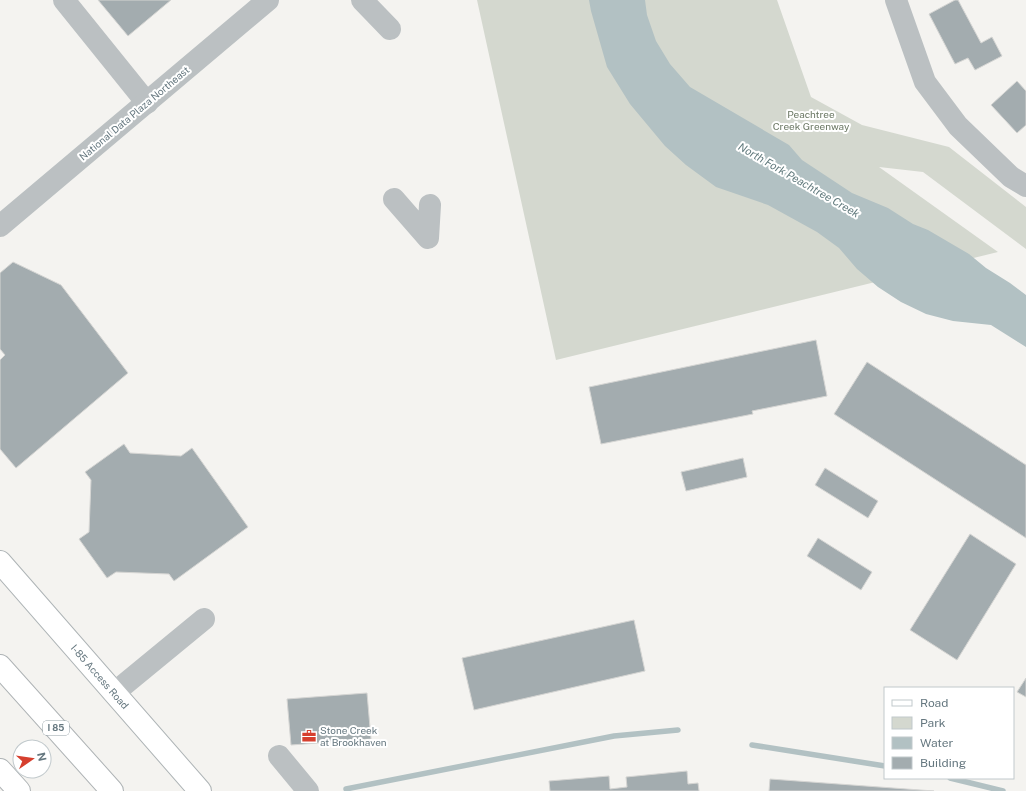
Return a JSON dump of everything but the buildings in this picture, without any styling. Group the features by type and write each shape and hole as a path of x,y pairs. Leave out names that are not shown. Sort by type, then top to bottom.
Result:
{"main road":[{"name":"I-85 Access Road","path":"0,562 197,789"},
{"name":"I 85","path":"0,666 112,791"},
{"path":"0,770 19,791"}],"street":[{"path":"64,0 147,103"},
{"name":"National Data Plaza Northeast","path":"0,226 268,0"},
{"path":"362,0 390,29"},
{"path":"896,0 925,82 958,126 1010,177 1026,186"},
{"path":"394,199 428,238 430,205"},
{"path":"114,693 204,619"},
{"path":"279,756 308,791"}],"green space":[{"name":"Peachtree Creek Greenway","path":"477,0 777,0 811,97 862,125 949,147 1026,207 1026,249 923,172 879,167 998,252 556,360"}],"water":[{"name":"North Fork Peachtree Creek","path":"589,0 645,0 647,15 656,41 670,64 690,87 789,145 802,160 852,193 888,208 913,224 928,230 969,254 986,268 1026,295 1026,347 991,325 953,321 926,314 901,302 878,287 857,269 839,248 817,232 768,205 716,187 686,165 665,146 630,104 607,67"}],"waterway":[{"path":"346,789 614,736 678,730"},
{"path":"752,745 884,766"},
{"path":"954,779 1003,791"}],"place":[{"name":"Stone Creek at Brookhaven","path":"309,736"}]}
